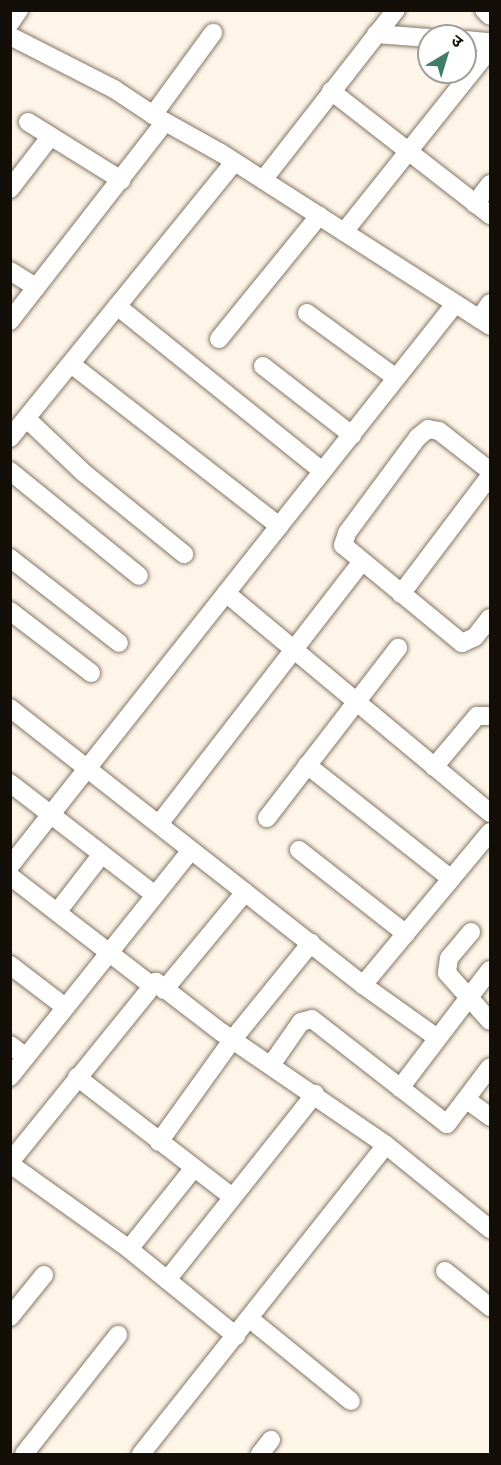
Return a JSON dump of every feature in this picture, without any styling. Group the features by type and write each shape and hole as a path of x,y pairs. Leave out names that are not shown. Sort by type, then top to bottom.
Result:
{"street":[{"path":"10,23 19,10"},
{"path":"263,180 396,10"},
{"path":"484,10 490,16"},
{"path":"10,321 121,180 213,33"},
{"path":"376,34 417,37"},
{"path":"10,36 114,89 159,119 263,180 485,323 490,303"},
{"path":"344,232 490,49"},
{"path":"331,91 408,149 490,216"},
{"path":"28,122 50,138 121,180"},
{"path":"10,189 50,138"},
{"path":"184,554 84,473 16,427 71,364 234,162"},
{"path":"475,204 490,184"},
{"path":"219,339 319,216"},
{"path":"10,271 36,286"},
{"path":"10,866 321,470 352,435 455,304"},
{"path":"117,306 321,470"},
{"path":"307,313 396,378"},
{"path":"71,364 279,526"},
{"path":"263,366 352,435"},
{"path":"490,471 439,431 423,432 343,540 347,552 462,643 475,637 490,618"},
{"path":"10,471 139,576"},
{"path":"401,594 490,476"},
{"path":"10,558 119,643"},
{"path":"159,824 361,563"},
{"path":"226,593 295,648 490,813"},
{"path":"12,615 92,673"},
{"path":"267,818 398,648"},
{"path":"10,708 363,985 435,1037"},
{"path":"434,767 477,716 490,716"},
{"path":"307,765 450,878"},
{"path":"10,783 155,895"},
{"path":"363,985 490,832"},
{"path":"10,1077 191,850"},
{"path":"299,850 406,934"},
{"path":"58,911 102,854"},
{"path":"10,876 158,988 387,1145 490,1229"},
{"path":"236,1336 129,1249 10,1163 77,1077 245,892"},
{"path":"471,932 447,964 447,973 466,997 490,1021"},
{"path":"159,1142 233,1039 311,943"},
{"path":"10,965 65,1006"},
{"path":"400,1088 435,1037 490,970"},
{"path":"271,1065 301,1022 312,1019 447,1124 490,1066"},
{"path":"10,1045 26,1057"},
{"path":"77,1077 193,1169 231,1196"},
{"path":"167,1280 231,1196 315,1094"},
{"path":"467,1100 490,1117"},
{"path":"141,1455 387,1145"},
{"path":"129,1249 193,1169"},
{"path":"445,1271 490,1307"},
{"path":"10,1317 44,1275"},
{"path":"250,1319 351,1401"},
{"path":"24,1455 118,1335"},
{"path":"260,1455 272,1440"}]}
